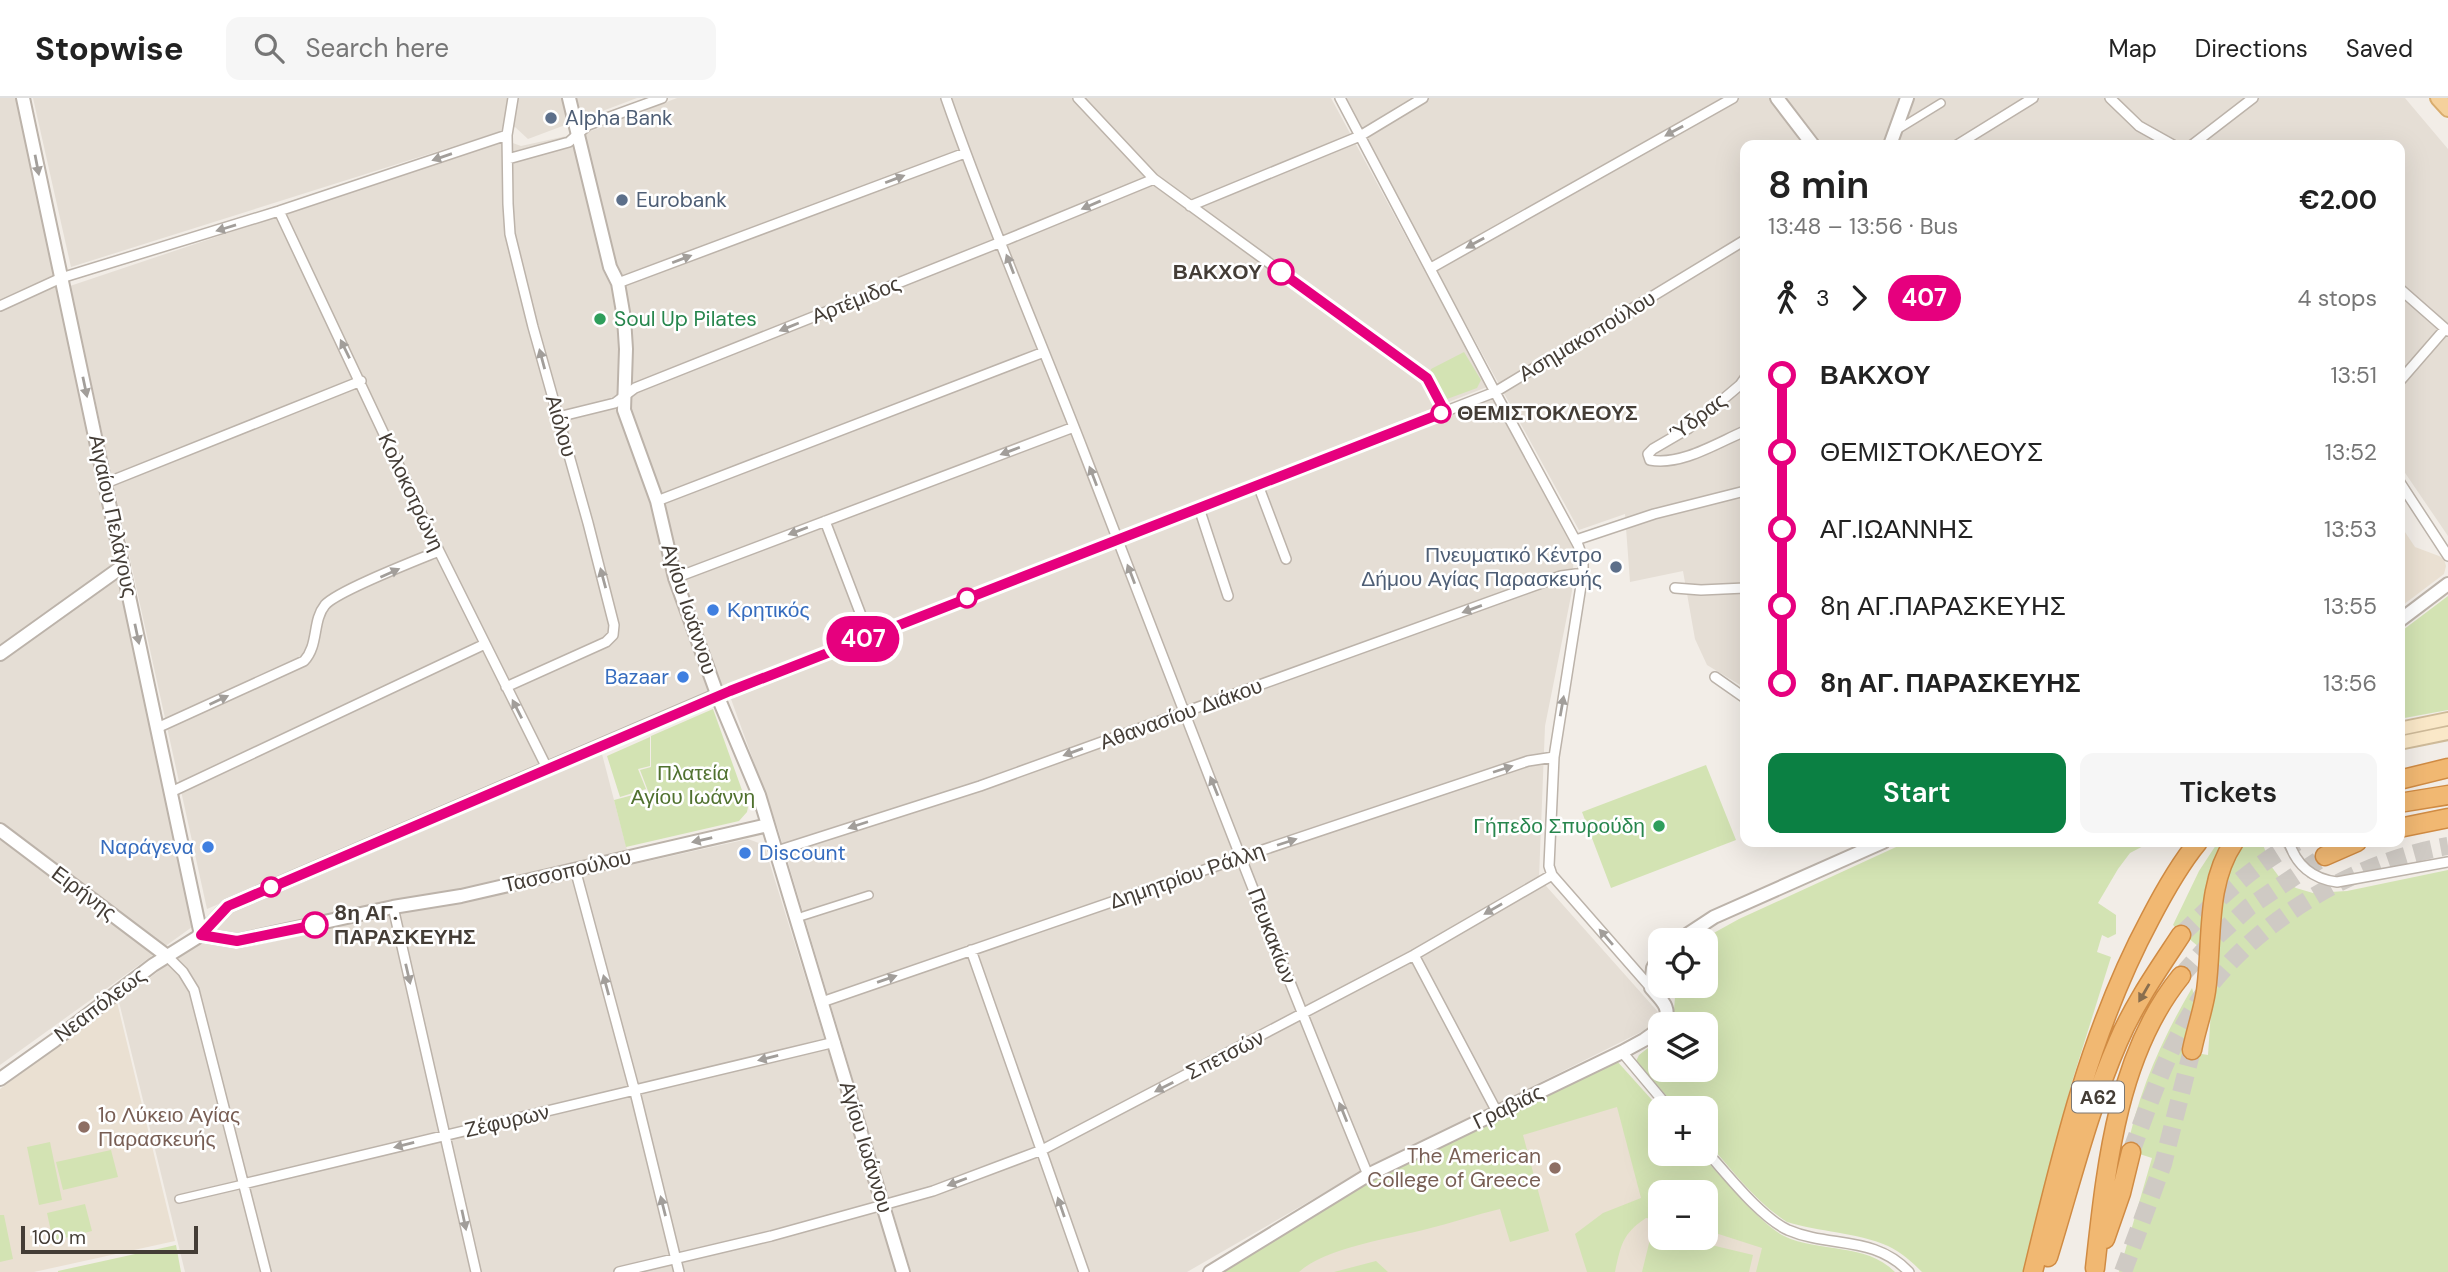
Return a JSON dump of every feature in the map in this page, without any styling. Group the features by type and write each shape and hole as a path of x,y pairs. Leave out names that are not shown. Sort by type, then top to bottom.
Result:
{"highway":[{"path":"2405,779 2448,768"},
{"path":"2405,802 2448,795"},
{"path":"2405,827 2448,818"},
{"path":"2033,1272 2071,1122 2099,1035 2136,946 2170,883 2195,847"},
{"path":"2192,1050 2206,993 2213,897 2220,872 2232,847"},
{"path":"2325,856 2346,847"},
{"name":"Α62","path":"2044,1272 2118,1041 2144,991 2180,935"},
{"path":"2095,1270 2104,1188 2127,1084 2150,1025 2181,976"},
{"path":"2095,1270 2121,1193 2131,1152"}],"main road":[{"path":"2438,98 2448,109"},
{"path":"2405,728 2448,719"},
{"path":"2405,742 2448,733"}],"street":[{"name":"Αιγαίου Πελάγους","path":"23,98 201,935"},
{"name":"Αιόλου","path":"506,687 606,642 612,635 614,625 510,234 507,135 513,98"},
{"name":"Αγίου Ιωάννου","path":"569,98 610,267 618,283 626,349 624,410 657,501 675,578 718,695 759,795 903,1272"},
{"path":"508,159 569,142 588,125 662,98"},
{"name":"Πευκακίων","path":"946,98 965,153 1368,1175"},
{"path":"1078,98 1154,179 1427,378 1445,412"},
{"path":"1340,98 1576,540 1583,559 1554,757 1548,860 1552,875 1648,985"},
{"path":"1190,206 1360,136 1423,98"},
{"path":"1431,268 1733,98"},
{"path":"1777,98 1809,140"},
{"path":"1892,140 1907,98"},
{"path":"1965,140 2033,98"},
{"path":"2110,98 2139,126 2165,140"},
{"path":"2198,140 2253,98"},
{"path":"1896,130 1941,103"},
{"path":"0,306 61,278 279,211 507,135"},
{"path":"618,283 965,153"},
{"name":"Αρτέμιδος","path":"558,417 615,403 635,388 1154,179"},
{"name":"Κολοκοτρώνη","path":"279,211 439,551 548,770"},
{"name":"Ασημακοπούλου","path":"718,695 1495,392 1740,243"},
{"path":"2405,293 2447,330 2405,376"},
{"path":"657,501 1044,352"},
{"path":"106,483 361,381"},
{"name":"Ύδρας","path":"1740,385 1689,428 1648,454 1650,460 1661,463 1740,433"},
{"path":"675,578 1074,427"},
{"path":"1258,485 1286,559"},
{"path":"2405,490 2448,556"},
{"path":"1576,540 1654,514 1740,492"},
{"path":"1199,508 1228,596"},
{"path":"825,521 869,636"},
{"path":"157,728 304,661 312,650 320,614 332,598 439,551"},
{"path":"0,654 123,566"},
{"name":"Αθανασίου Διάκου","path":"777,851 981,786 1561,576 1583,573"},
{"path":"2405,616 2448,584"},
{"path":"1675,588 1740,588"},
{"path":"171,792 485,644"},
{"path":"1715,677 1740,694"},
{"name":"Νεαπόλεως","path":"0,1079 167,956 201,935 228,906 718,695"},
{"name":"Δημητρίου Ράλλη","path":"822,1002 1528,761 1554,757"},
{"name":"Τασσοπούλου","path":"201,935 237,941 393,907 461,897 768,825"},
{"name":"Ειρήνης","path":"0,830 167,956"},
{"path":"1698,928 1714,918 1873,847"},
{"path":"2292,847 2300,864 2326,881 2353,881 2448,862"},
{"path":"575,869 635,1092 679,1272"},
{"name":"Σπετσών","path":"619,1272 883,1206 933,1191 1042,1150 1303,1015 1414,955 1552,875"},
{"path":"803,916 869,895"},
{"path":"393,907 476,1272"},
{"path":"971,950 1084,1272"},
{"path":"1414,955 1497,1112"},
{"path":"167,956 183,972 194,990 266,1272"},
{"name":"Γραβιάς","path":"1210,1272 1368,1175 1622,1052 1648,1035"},
{"name":"Ζέφυρων","path":"179,1199 835,1042"},
{"path":"1622,1052 1659,1096"},
{"path":"1718,1164 1782,1227 1806,1236 1874,1249 1888,1254 1909,1272"}],"shaded area":[{"path":"0,98 17,98 54,280 121,571 192,927 0,1065"},
{"path":"33,98 637,98 528,139 515,127 71,267"},
{"path":"677,98 1331,98 1487,387 738,681 207,909 70,286 505,140 521,146 594,130"},
{"path":"1342,98 2405,98 2448,149 2448,536 2405,473 2405,140 1740,140 1740,685 1707,665 1695,639 1683,571 1630,582 1625,514 1579,530"},
{"path":"1491,396 1574,550 1572,591 1545,726 1539,878 1658,1012 1648,1012 1648,1028 1355,1175 1187,1272 911,1272 778,829 731,699"},
{"path":"2405,532 2415,547 2444,559 2444,574 2405,603"},
{"path":"602,754 631,865 748,839 764,845 897,1272 185,1272 119,1002 236,908"},
{"path":"117,1002 175,1241 34,1272 0,1272 0,1089"},
{"name":"The American College of Greece","path":"1616,1062 1648,1127 1648,1166 1707,1166 1717,1180 1648,1180 1648,1250 1718,1250 1718,1182 1784,1272 1224,1272"}],"green space":[{"path":"1464,352 1481,380 1477,388 1447,399 1435,386 1431,369"},
{"path":"2448,596 2448,710 2405,718 2405,628"},
{"name":"Πλατεία Αγίου Ιωάννη","path":"713,709 748,807 747,812 739,821 626,847 614,800 648,791 640,770 651,767 651,736"},
{"path":"650,737 650,766 638,769 646,789 620,797 607,756"},
{"name":"Γήπεδο Σπυρούδη","path":"1706,765 1736,840 1611,888 1582,812"},
{"path":"1896,847 2141,847 2130,853 2098,903 2116,915 2116,934 2108,938 2102,935 2097,952 2111,957 2071,1085 2023,1272 1922,1272 1897,1251 1876,1241 1787,1222 1754,1195 1718,1154 1718,1096 1667,1096 1654,1082 1718,1082 1718,1012 1674,1012 1675,998 1718,998 1718,931"},
{"path":"2215,847 2221,847 2205,890 2200,948 2173,925 2199,871"},
{"path":"2228,847 2264,847 2271,866 2280,878 2296,888 2313,893 2347,891 2448,870 2448,1272 2119,1272 2152,1158 2127,1150 2132,1128 2152,1066 2192,988 2196,1002 2190,1052 2208,1055 2211,1011 2202,965"},
{"path":"1648,1048 1648,1075 1636,1061"},
{"path":"1616,1060 1648,1096 1648,1166 1711,1166 1752,1210 1784,1236 1812,1245 1870,1256 1895,1272 1756,1272 1762,1248 1718,1234 1718,1180 1648,1180 1648,1218 1627,1235 1615,1272 1587,1272 1575,1234 1603,1213 1641,1198 1617,1107 1523,1135 1549,1231 1510,1242 1500,1209 1341,1250 1325,1256 1299,1272 1223,1272 1317,1211 1465,1133"},
{"path":"50,1142 62,1200 39,1205 27,1147"},
{"path":"111,1150 118,1177 63,1190 56,1162"},
{"path":"85,1204 92,1231 53,1241 47,1213"},
{"path":"0,1215 4,1215 13,1259 0,1262"},
{"path":"176,1245 181,1272 58,1272 58,1271"},
{"path":"1648,1247 1648,1250 1718,1250 1718,1247 1753,1255 1749,1272 1642,1272"},
{"path":"1376,1261 1388,1272 1334,1272"}],"tunnel":[{"path":"2131,1152 2160,1077 2186,1022 2218,976 2244,949 2274,923 2341,882 2376,866 2448,846"},
{"path":"2181,935 2250,873 2288,847"},
{"path":"2181,976 2215,938 2249,907 2325,856"},
{"path":"2123,1272 2163,1164 2192,1050"}],"bus line":[{"name":"407","path":"315,925 237,941 201,935 228,906 718,695 1445,412 1427,378 1281,272"}],"place":[{"name":"Alpha Bank","path":"551,118"},
{"name":"Eurobank","path":"622,200"},
{"name":"ΒΑΚΧΟΥ","path":"1281,272"},
{"name":"Soul Up Pilates","path":"600,319"},
{"name":"ΘΕΜΙΣΤΟΚΛΕΟΥΣ","path":"1441,413"},
{"name":"Πνευματικό Κέντρο Δήμου Αγίας Παρασκευής","path":"1616,567"},
{"name":"Κρητικός","path":"713,610"},
{"name":"Bazaar","path":"683,677"},
{"name":"Γήπεδο Σπυρούδη","path":"1659,826"},
{"name":"Ναράγενα","path":"208,847"},
{"name":"Discount","path":"745,853"},
{"name":"8η ΑΓ. ΠΑΡΑΣΚΕΥΗΣ","path":"315,925"},
{"name":"1ο Λύκειο Αγίας Παρασκευής","path":"84,1127"},
{"name":"The American College of Greece","path":"1555,1168"}]}
